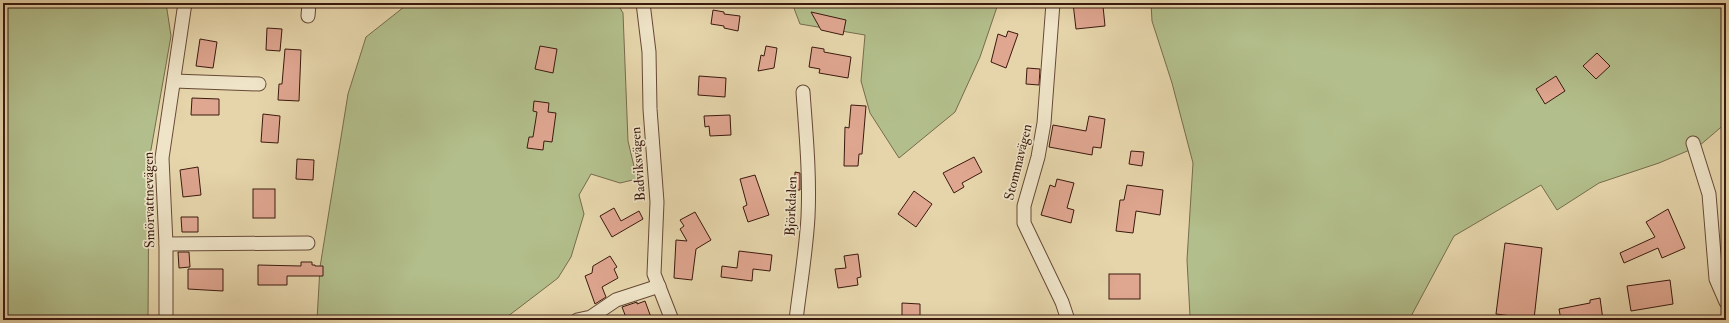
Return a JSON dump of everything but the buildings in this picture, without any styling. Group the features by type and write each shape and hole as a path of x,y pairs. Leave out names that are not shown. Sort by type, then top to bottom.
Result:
{"street":[{"name":"Smörvattnevägen","path":"166,320 166,244 162,158 185,3"},
{"name":"Badviksvägen","path":"643,3 649,52 650,109 657,202 654,274 672,320"},
{"name":"Stommavägen","path":"1053,3 1042,139 1023,213 1024,223 1062,302 1068,320"},
{"path":"174,81 259,84"},
{"name":"Björkdalen","path":"796,320 808,217 809,172 802,92"},
{"path":"1693,143 1709,194 1716,280 1726,302"},
{"path":"166,244 308,243"},
{"path":"577,320 591,317 616,300 659,286"}],"green space":[{"path":"3,3 166,3 171,36 149,161 148,320 3,320"},
{"path":"409,3 617,3 623,13 628,141 637,179 620,183 591,174 579,195 584,214 571,257 558,278 503,320 317,320 320,267 348,94 366,37"},
{"path":"792,3 1003,3 998,4 980,57 955,112 899,158 870,113 861,81 865,35 800,24"},
{"path":"1151,3 1726,3 1726,123 1699,146 1659,163 1599,183 1557,210 1541,185 1454,236 1409,320 1188,320 1190,316 1187,260 1193,163 1172,83 1152,21"}]}
